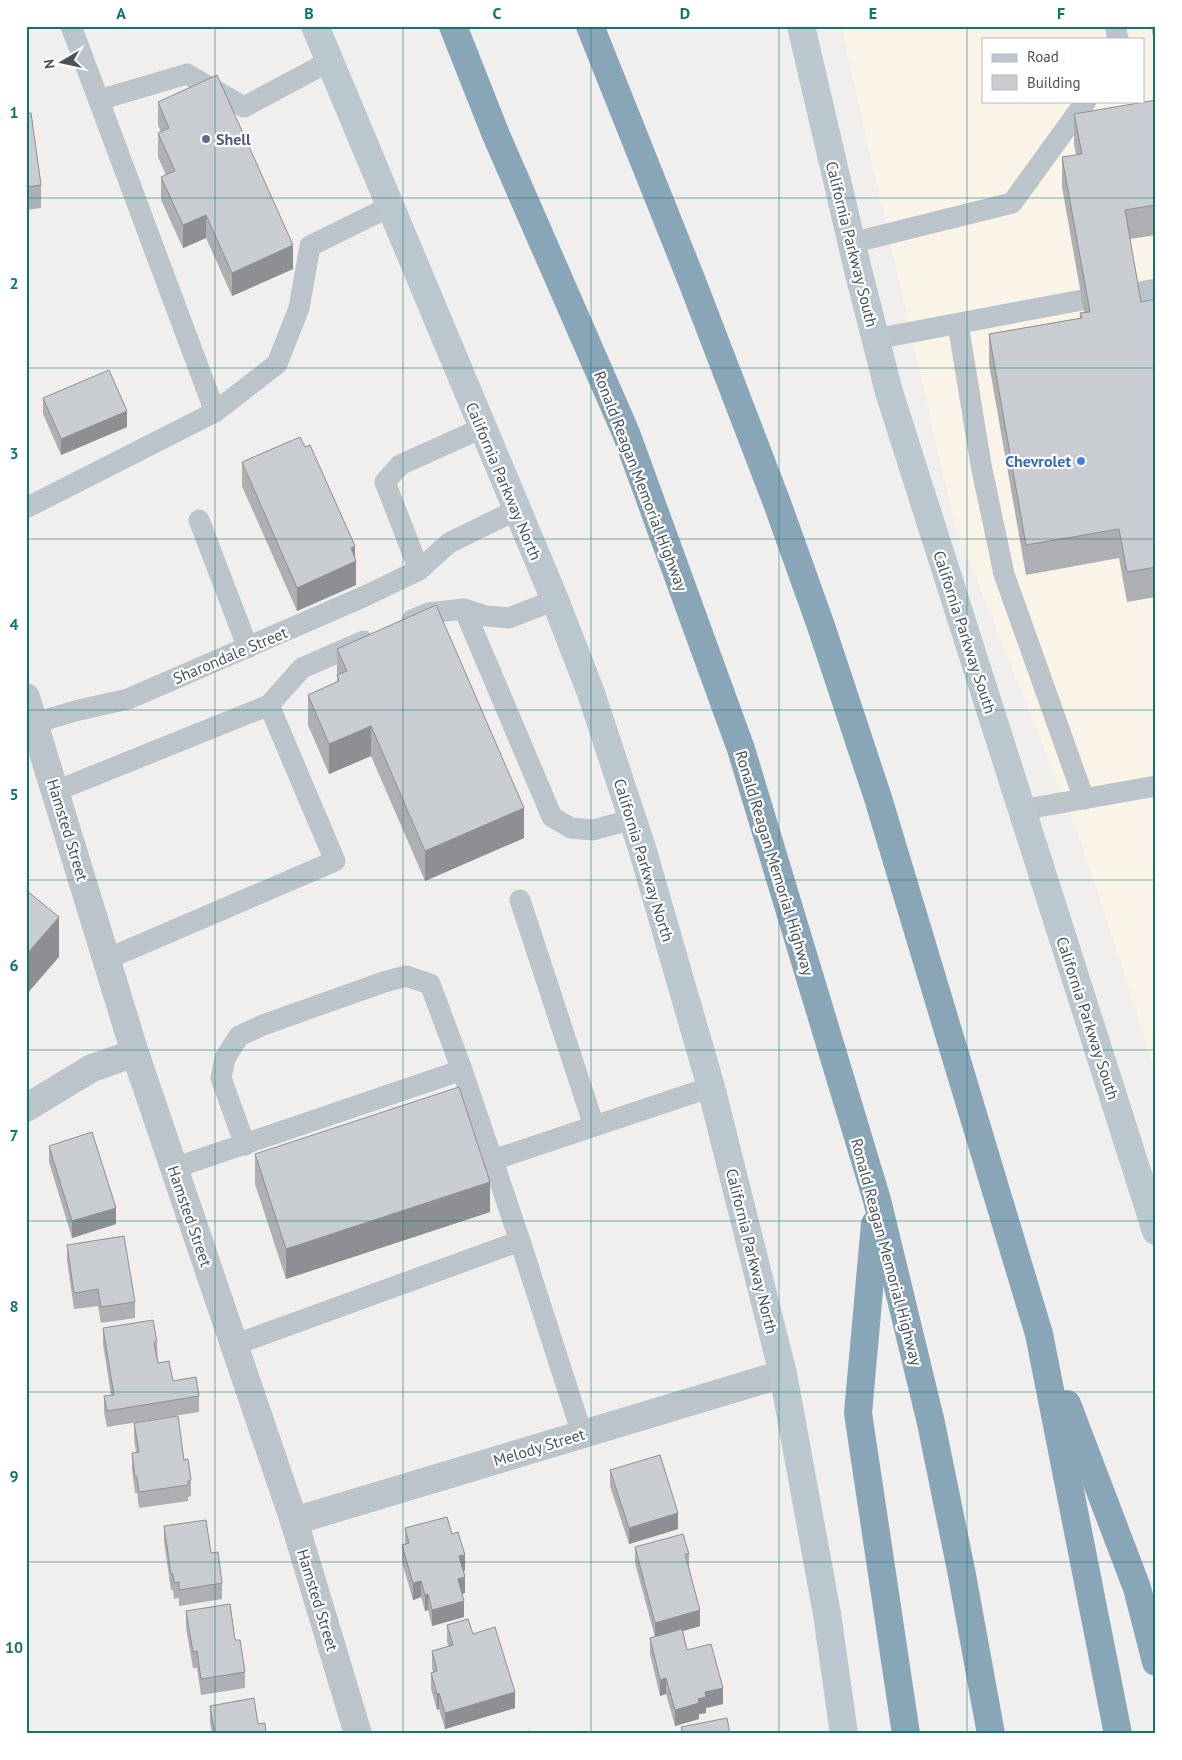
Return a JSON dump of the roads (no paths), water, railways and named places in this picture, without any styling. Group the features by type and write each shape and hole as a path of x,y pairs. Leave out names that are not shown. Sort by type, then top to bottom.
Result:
{"highway":[{"name":"Ronald Reagan Memorial Highway","path":"453,26 496,135 626,433 738,740 877,1200 931,1423 962,1574 991,1734"},
{"path":"590,26 617,98 693,284 777,503 821,626 878,798 1039,1334 1137,1588 1156,1662"},
{"path":"604,26 617,98"},
{"path":"877,1200 858,1413 906,1734"},
{"path":"1039,1334 1118,1734"}],"main road":[{"name":"California Parkway North","path":"315,26 555,600 591,693 633,819 711,1087 783,1374 827,1614 844,1734"},
{"name":"California Parkway South","path":"800,26 851,243 889,392 1155,1229"}],"street":[{"name":"Hamsted Street","path":"26,697 135,1053 294,1521 358,1734"},
{"path":"26,1108 92,1068 135,1053"},
{"name":"Melody Street","path":"294,1521 783,1374"}],"lane":[{"path":"71,26 215,412"},
{"path":"99,100 187,74 244,107 330,61"},
{"path":"851,243 1012,203 1085,102"},
{"path":"26,508 215,412 277,364 299,308 310,246 391,206"},
{"path":"1134,293 1156,289"},
{"path":"875,339 1082,300"},
{"path":"958,324 981,465 1004,574 1084,799"},
{"path":"419,570 385,482 400,465 482,428"},
{"name":"Sharondale Street","path":"35,723 75,711 128,699 248,648 419,570 449,543 516,510"},
{"path":"199,520 248,648"},
{"path":"56,791 269,705 302,668 428,613 464,609 486,616 509,618 555,600"},
{"path":"464,609 552,817 571,828 594,830 633,819"},
{"path":"107,960 335,861 269,705"},
{"path":"1021,810 1156,786"},
{"path":"520,900 594,1126"},
{"path":"245,1145 221,1078 225,1058 239,1036 384,982 406,976 430,984 493,1160 582,1434"},
{"path":"174,1168 462,1070"},
{"path":"493,1160 711,1087"},
{"path":"234,1345 520,1241"}],"place":[{"name":"Shell","path":"206,139"},
{"name":"Chevrolet","path":"1081,461"}]}
